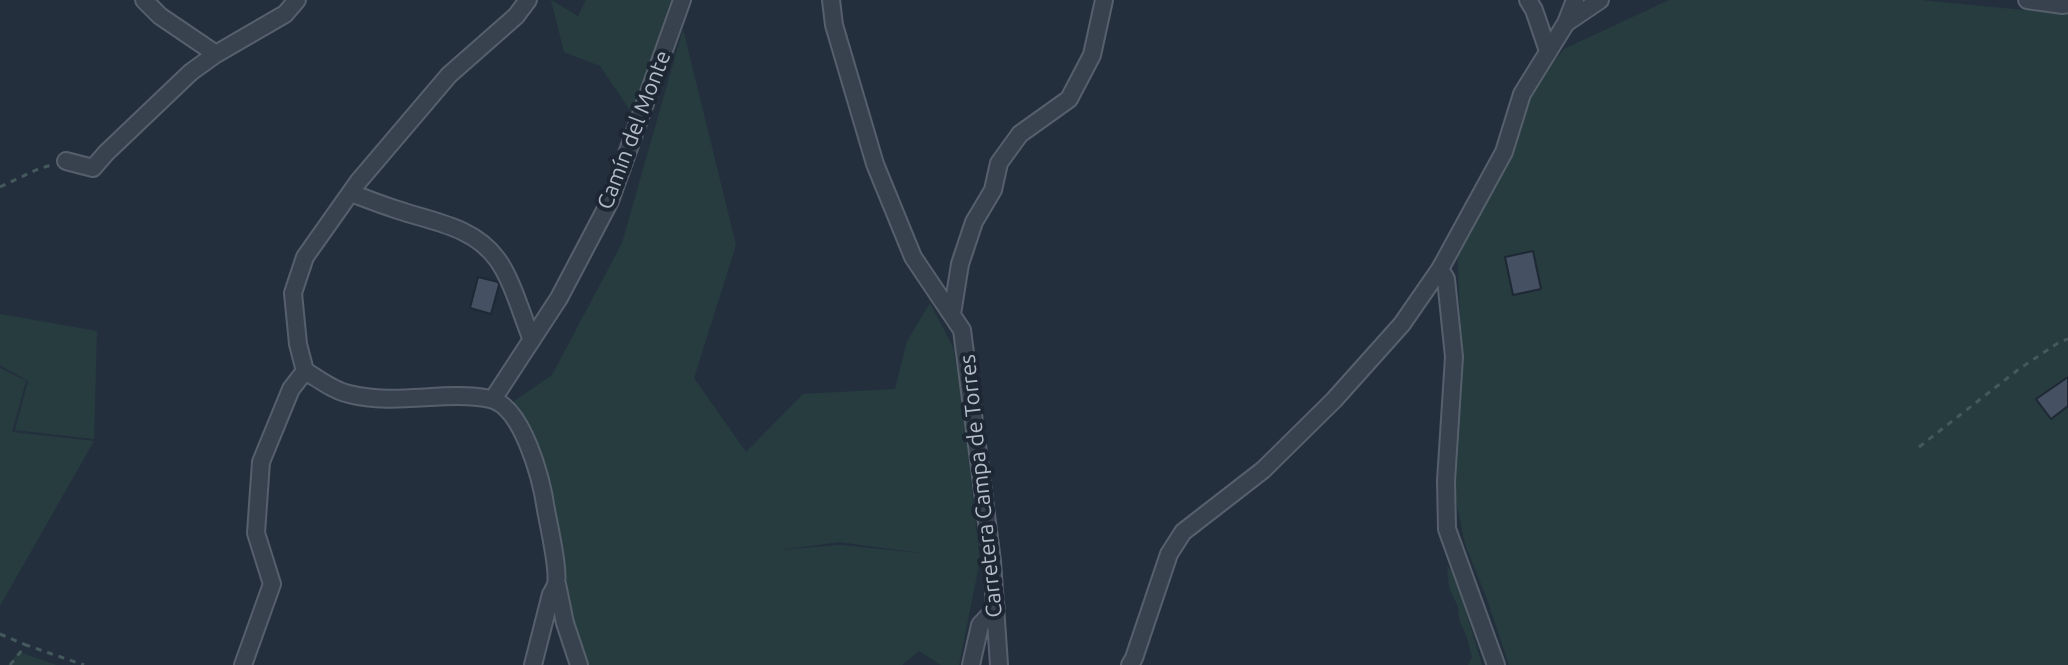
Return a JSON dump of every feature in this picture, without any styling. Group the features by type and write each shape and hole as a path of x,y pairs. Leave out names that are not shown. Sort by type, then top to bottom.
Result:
{"street":[{"path":"144,0 160,16 216,54"},
{"path":"66,161 93,168 191,72 285,14 297,0"},
{"path":"528,0 516,16 449,75 358,182 305,257 293,293 298,344 305,371 346,394 389,400 493,399 508,409 524,435 537,467 565,623 579,665"},
{"name":"Camín del Monte","path":"532,340 559,298 610,201 682,0"},
{"name":"Carretera Campa de Torres","path":"831,0 834,25 875,164 913,257 962,330 973,396 992,561 999,665"},
{"path":"952,314 960,264 974,222 993,190 999,163 1020,134 1069,99 1092,55 1104,0"},
{"path":"1528,0 1548,51"},
{"path":"1130,665 1169,554 1183,532 1263,470 1334,400 1402,324 1440,269 1504,152 1522,94 1566,23 1575,0"},
{"path":"1566,23 1600,0"},
{"path":"2027,0 2068,4"},
{"path":"351,193 447,224 482,242 497,259 532,340 493,399"},
{"path":"1440,269 1446,279 1454,357 1446,481 1447,529 1496,665"},
{"path":"243,665 272,584 256,533 261,462 291,389 305,371"},
{"path":"533,665 551,594 557,584"},
{"path":"971,665 980,625 996,608"}],"path":[{"path":"0,187 36,170 66,161"},
{"path":"1919,447 2019,369 2068,339"},
{"path":"0,634 84,665"},
{"path":"10,665 26,645"}],"green space":[{"path":"551,0 578,16 586,0 671,0 632,113 600,66 564,52"},
{"path":"1669,0 1921,0 2068,11 2068,665 1509,665 1465,544 1455,496 1461,339 1457,242 1514,154 1534,87 1564,49"},
{"path":"683,29 736,245 694,378 746,452 803,394 895,389 907,341 930,303 953,347 980,560 959,665 941,665 919,651 902,665 575,665 543,496 513,402 552,375 622,243","holes":["839,542 926,554 840,545 779,550"]},
{"path":"0,314 97,331 94,439 15,430 28,381 0,365"},
{"path":"0,368 26,381 12,432 94,441 0,606"},
{"path":"1447,566 1458,578 1482,665 1468,665 1472,657 1449,587"},
{"path":"19,652 57,665 8,665"}],"building":[{"path":"1533,251 1541,289 1513,295 1505,257"},
{"path":"478,277 498,282 491,314 470,308"},
{"path":"2068,377 2068,406 2051,419 2036,399"}]}
